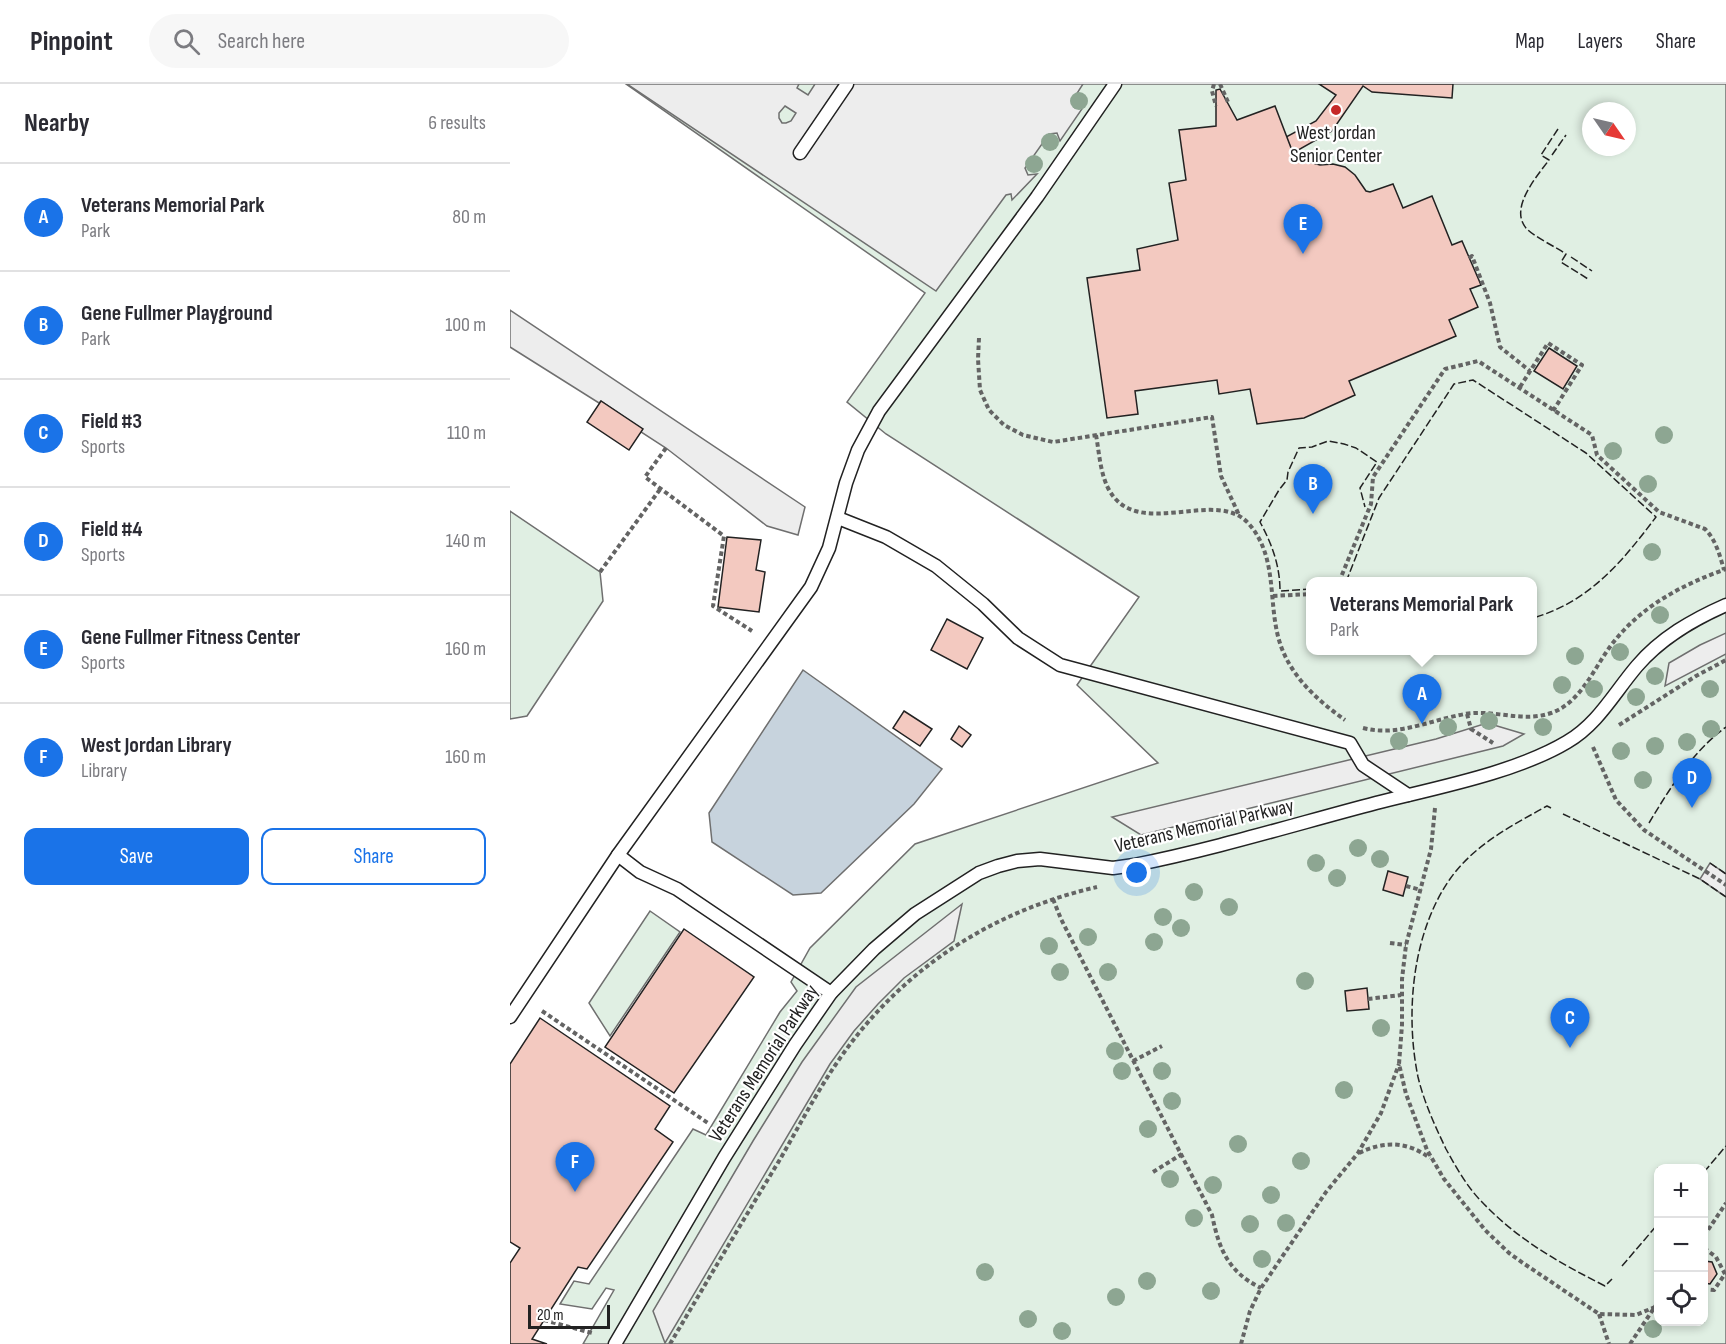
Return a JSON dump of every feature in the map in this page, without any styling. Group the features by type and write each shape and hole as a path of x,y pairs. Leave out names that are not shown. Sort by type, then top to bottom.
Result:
{"lane":[{"path":"800,153 847,84"},
{"path":"510,1017 618,855 811,587 829,548 846,483 858,450 879,411 1037,197 1115,84"},
{"path":"838,518 886,537 936,566 983,604 1018,638 1060,665 1350,743 1363,765 1408,795"},
{"name":"Veterans Memorial Parkway","path":"615,1344 724,1158 795,1044 831,993 874,948 915,914 979,873 1017,861 1040,860 1113,868 1134,866 1507,768 1566,743 1597,719 1654,648 1691,622 1726,605"},
{"path":"618,855 640,872 677,889 831,993"}],"path":[{"path":"1214,84 1212,91 1216,106"},
{"path":"1220,84 1227,102"},
{"path":"1469,258 1472,256 1487,293 1500,347 1530,371"},
{"path":"979,338 980,390 989,410 1004,425 1023,435 1053,442 1212,417 1221,476 1240,515 1257,534 1267,556 1277,634 1292,671 1312,693 1350,722"},
{"path":"1520,387 1548,343 1558,352 1582,365 1553,411"},
{"path":"1342,577 1371,504 1373,477 1445,369 1478,361 1592,435 1597,455 1659,512 1710,534 1725,569 1685,585 1636,618 1615,639 1579,693 1565,706 1534,717 1514,717 1486,712 1467,714 1395,731 1379,732 1356,726"},
{"path":"1096,435 1108,489 1126,507 1161,514 1212,510 1240,515"},
{"path":"666,448 645,477 724,536 721,572 713,606 752,631"},
{"path":"600,572 661,488"},
{"path":"1273,596 1306,594"},
{"path":"1618,725 1695,676 1726,660"},
{"path":"1467,714 1471,729 1493,743"},
{"path":"1591,743 1616,800 1644,830 1726,885"},
{"path":"1423,810 1446,804"},
{"path":"1241,1344 1250,1311 1261,1288 1326,1192 1358,1153 1381,1113 1399,1064 1402,1025 1401,995 1406,945 1431,849 1435,807"},
{"path":"669,1344 835,1066 869,1021 900,989 940,957 993,923 1032,906 1106,885"},
{"path":"1406,886 1421,890"},
{"path":"1053,899 1061,919 1212,1215 1217,1240 1229,1263 1245,1279 1261,1288"},
{"path":"1390,944 1406,945"},
{"path":"1368,999 1401,995"},
{"path":"542,1011 708,1123"},
{"path":"1133,1061 1162,1046"},
{"path":"1399,1064 1406,1094 1432,1160 1467,1208 1496,1241 1523,1263 1599,1314 1636,1315 1654,1307"},
{"path":"1358,1153 1377,1145 1393,1144 1413,1148 1432,1160"},
{"path":"1153,1172 1182,1155"},
{"path":"1708,1230 1726,1203"},
{"path":"1708,1251 1716,1257 1725,1274 1714,1290 1708,1289"},
{"path":"1630,1344 1654,1308"},
{"path":"1599,1314 1609,1344"},
{"path":"544,1320 591,1333"}],"green space":[{"path":"626,84 1726,84 1726,1344 583,1344 614,1290 606,1288 592,1309 560,1304 574,1281 589,1284 693,1129 706,1135 780,1012 797,991 791,982 810,948 915,844 1158,763 1077,685 1139,597 886,434 847,402 925,293"},
{"path":"510,511 600,572 603,601 527,716 510,719"},
{"path":"650,911 680,932 610,1036 589,1003"}],"shaded area":[{"path":"627,84 799,84 797,88 808,95 815,84 1083,84 1072,101 1075,108 1084,106 1060,141 1057,133 1049,134 1025,168 1028,175 1037,174 1012,200 1011,194 1006,195 936,291","holes":["785,106 796,113 791,121 786,123 782,123 779,118 779,113"]},
{"path":"510,310 805,507 798,535 767,526 666,448 641,432 642,429 601,401 599,403 510,347"},
{"path":"1726,633 1726,654 1665,686 1669,663"},
{"path":"803,670 942,769 914,804 821,893 793,895 712,842 709,813"},
{"path":"1487,723 1524,734 1503,746 1141,835 1112,817 1436,739"},
{"path":"1710,863 1726,874 1726,897 1700,879"},
{"path":"962,904 954,941 904,978 854,1031 830,1064 665,1343 653,1311 802,1062 856,987"}],"building":[{"name":"West Jordan Senior Center","path":"1319,84 1453,84 1452,98 1372,92 1363,86 1332,131 1293,153 1286,137 1316,121 1336,95"},
{"path":"1220,89 1237,120 1275,106 1293,153 1302,160 1320,165 1333,164 1345,167 1355,175 1366,191 1370,192 1393,184 1403,208 1432,196 1452,245 1462,241 1481,285 1470,289 1478,307 1449,320 1456,336 1349,381 1355,395 1304,418 1257,424 1250,389 1219,394 1217,380 1135,391 1138,414 1107,418 1087,278 1140,270 1137,249 1178,240 1169,183 1186,180 1179,130 1216,126 1216,90"},
{"path":"1549,348 1577,366 1563,389 1534,371"},
{"path":"601,401 643,429 629,450 587,422"},
{"path":"727,537 761,540 756,570 765,572 759,612 718,607"},
{"path":"947,619 983,638 967,669 931,650"},
{"path":"904,711 932,729 920,746 893,728"},
{"path":"959,726 971,735 962,747 951,739"},
{"path":"1388,871 1408,877 1403,896 1383,890"},
{"path":"684,929 754,977 674,1093 605,1047"},
{"path":"1367,988 1369,1009 1347,1011 1345,991"},
{"path":"540,1018 670,1106 655,1129 673,1142 587,1269 578,1267 532,1339 547,1344 510,1344 510,1263 520,1248 510,1242 510,1064"},
{"path":"1708,1262 1712,1262 1717,1274 1708,1284"}],"fence":[{"path":"1558,129 1541,155 1549,160 1527,192 1521,211 1522,220 1526,228 1566,254 1561,262 1588,279"},
{"path":"1552,155 1566,135"},
{"path":"1571,257 1592,271"},
{"path":"1348,577 1379,498 1454,384 1473,380 1586,453 1656,517 1617,565 1588,591 1571,602 1537,617"},
{"path":"1306,589 1280,591 1279,573 1274,555 1260,522 1287,480 1288,472 1299,448 1312,447 1328,441 1356,448 1377,462 1360,488 1365,507"},
{"path":"1649,823 1693,759 1726,727"},
{"path":"1551,808 1547,806 1482,846 1460,867 1437,900 1427,924 1415,975 1412,1001 1414,1053 1420,1086 1434,1123 1454,1163 1477,1196 1510,1228 1555,1259 1605,1286 1612,1279"},
{"path":"1563,814 1700,879 1726,897"},
{"path":"1710,863 1726,874"},
{"path":"1708,1167 1726,1146"},
{"path":"1622,1266 1654,1229"}],"place":[{"name":"West Jordan Senior Center","path":"1336,110"},
{"name":"Gene Fullmer Fitness Center","path":"1303,254"},
{"name":"Gene Fullmer Playground","path":"1313,514"},
{"name":"Veterans Memorial Park","path":"1422,724"},
{"name":"Field #4","path":"1692,808"},
{"name":"Field #3","path":"1570,1048"},
{"name":"West Jordan Library","path":"575,1192"}]}
